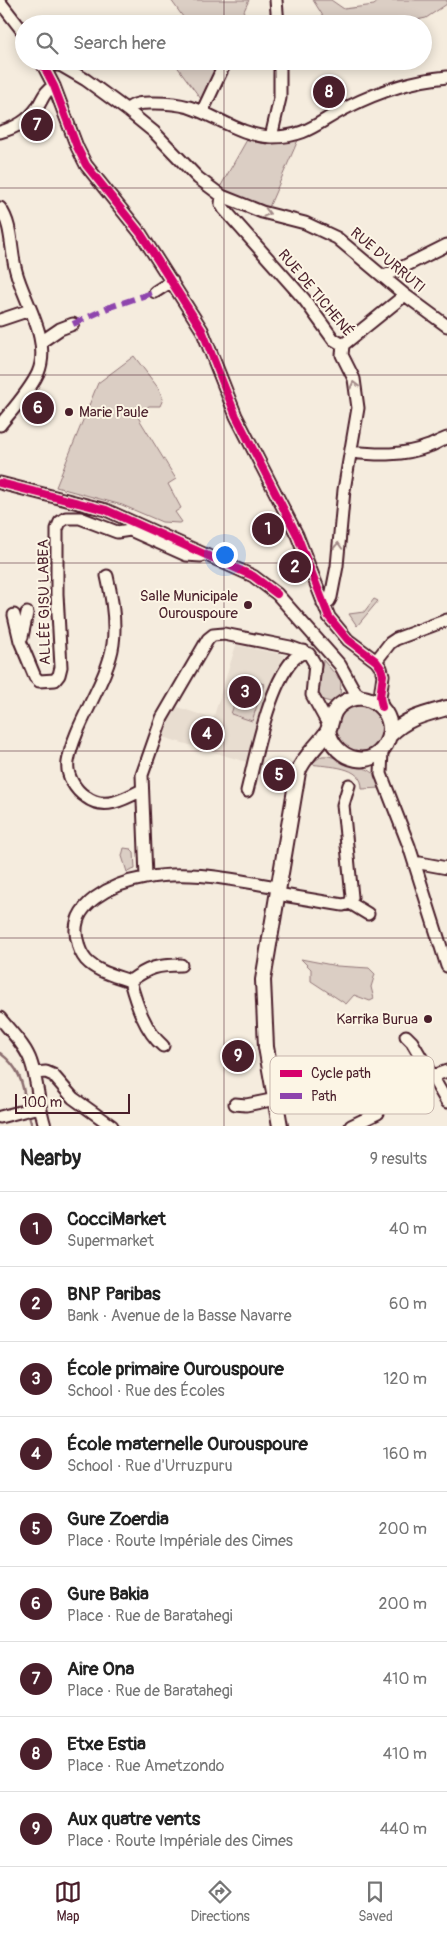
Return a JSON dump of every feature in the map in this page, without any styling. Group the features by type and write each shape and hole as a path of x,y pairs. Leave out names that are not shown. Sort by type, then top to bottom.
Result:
{"main road":[{"path":"270,1068 266,1047 263,998 267,954 301,763 310,754 340,705 363,698 385,712 417,716"},
{"path":"310,754 339,752 355,759 364,759 382,750 390,735 401,724 417,716 447,708"},
{"path":"385,712 390,735"},
{"path":"328,727 330,738 339,752"}],"street":[{"path":"276,0 277,15"},
{"path":"0,2 15,21"},
{"path":"46,70 86,165 141,234 172,281 210,348 236,416 297,535 323,604 335,625 348,640 376,661 383,675 380,697 385,712"},
{"name":"RUE DE TICHENÉ","path":"69,70 86,80 154,132 198,178 222,196 221,204 224,209 304,299 333,339 343,346 342,355 354,379 358,400 352,452 344,490 337,566 332,594 329,601 323,604"},
{"path":"202,112 222,70"},
{"path":"271,137 280,98 280,70"},
{"path":"127,110 145,102 174,104 202,112 248,133 271,137 298,135 350,106 422,80 447,77"},
{"path":"0,132 15,127 27,119 37,108 46,92 54,86"},
{"name":"RUE D'URRUTI","path":"222,196 262,212 304,223 338,238 385,276 405,295 447,326"},
{"path":"0,208 8,224 15,268 41,342 41,364 35,378 0,425"},
{"path":"385,276 447,245"},
{"path":"155,292 172,281"},
{"path":"343,346 405,295"},
{"path":"0,320 30,310"},
{"path":"41,342 60,329 73,324"},
{"path":"352,452 388,455 430,446 447,438"},
{"path":"0,483 92,505 253,576 277,594 340,665 348,682 363,698 382,684"},
{"name":"ALLÉE GISU LABEA","path":"14,615 20,642 35,677 39,681 55,680 60,676 57,529 60,522 74,517 113,531 130,530 186,555 210,556"},
{"path":"113,531 120,524 129,520"},
{"path":"107,576 112,596 113,643 71,752 68,772 77,790 86,798 98,803 116,802 142,790"},
{"path":"20,642 26,613"},
{"path":"376,661 390,643 396,639 447,620"},
{"path":"146,877 142,775 156,731 175,694 208,639 213,635 224,634 304,651 309,654 315,664 312,689 315,700 328,727"},
{"path":"247,791 269,710 282,676 291,662 304,651"},
{"path":"315,700 323,706 340,705 348,682"},
{"path":"382,750 382,774 415,864 447,966"},
{"path":"364,759 382,774"},
{"path":"348,785 343,805 352,896 350,903"},
{"path":"415,864 420,863 447,868"},
{"path":"130,981 100,970 86,960 76,940 76,926 88,902 104,891 146,877 217,876 343,905 350,903 368,914"},
{"path":"130,981 143,972 160,965 181,965"},
{"path":"130,981 136,1002 157,1041 163,1046"},
{"path":"0,1018 28,1053 34,1073 39,1107 45,1126"},
{"path":"406,1036 420,1056"},
{"path":"434,1076 447,1071"},
{"path":"34,1073 46,1072 53,1075 73,1098 112,1126"},
{"path":"434,1078 447,1102"},
{"path":"235,1104 246,1105 270,1100"},
{"path":"0,1117 39,1107"},
{"path":"351,1126 376,1114"}],"shaded area":[{"path":"171,0 249,0 242,15 182,15"},
{"path":"313,0 331,0 344,9 374,5 380,0 447,0 447,4 430,15 322,15"},
{"path":"180,70 216,70 201,99"},
{"path":"248,138 271,144 298,140 269,207 219,189"},
{"path":"134,356 159,389 163,399 160,406 149,406 136,414 176,479 168,484 181,508 175,512 182,522 179,523 162,522 122,505 56,487 98,383"},
{"path":"374,599 378,601 357,626 349,614 364,612"},
{"path":"236,645 285,655 279,665 256,733 250,763 159,736 172,705 213,719"},
{"path":"323,660 341,681 340,696 331,702 323,700 318,692"},
{"path":"243,677 264,684 252,721 231,714"},
{"path":"359,702 379,710 385,731 371,750 367,752 348,752 334,736 337,715"},
{"path":"322,756 332,757 369,770 375,776 381,788 362,789 361,781 351,771 310,764"},
{"path":"124,848 131,849 134,852 135,869 127,872 122,856"},
{"path":"301,959 337,966 369,968 375,974 371,987 374,999 370,1001 354,995 346,1004 311,981 311,969"}],"waterway":[{"path":"0,1053 16,1070 23,1089 26,1105"},
{"path":"29,1116 32,1126"}],"marked path":[{"path":"73,324 110,307 155,292"}],"cycle path":[{"path":"46,70 86,165 141,234 202,330 236,416 297,535 329,617 348,640 376,661 381,668 383,675 380,697 382,707"},
{"path":"0,483 106,510 253,576 277,594"}],"place":[{"name":"Etxe Estia","path":"329,92"},
{"name":"Aire Ona","path":"37,125"},
{"name":"Gure Bakia","path":"38,408"},
{"name":"Marie Paule","path":"69,412"},
{"name":"CocciMarket","path":"268,529"},
{"name":"BNP Paribas","path":"295,567"},
{"name":"Salle Municipale Ourouspoure","path":"248,605"},
{"name":"École primaire Ourouspoure","path":"245,692"},
{"name":"École maternelle Ourouspoure","path":"207,734"},
{"name":"Gure Zoerdia","path":"279,775"},
{"name":"Karrika Burua","path":"428,1019"},
{"name":"Aux quatre vents","path":"238,1056"}]}
